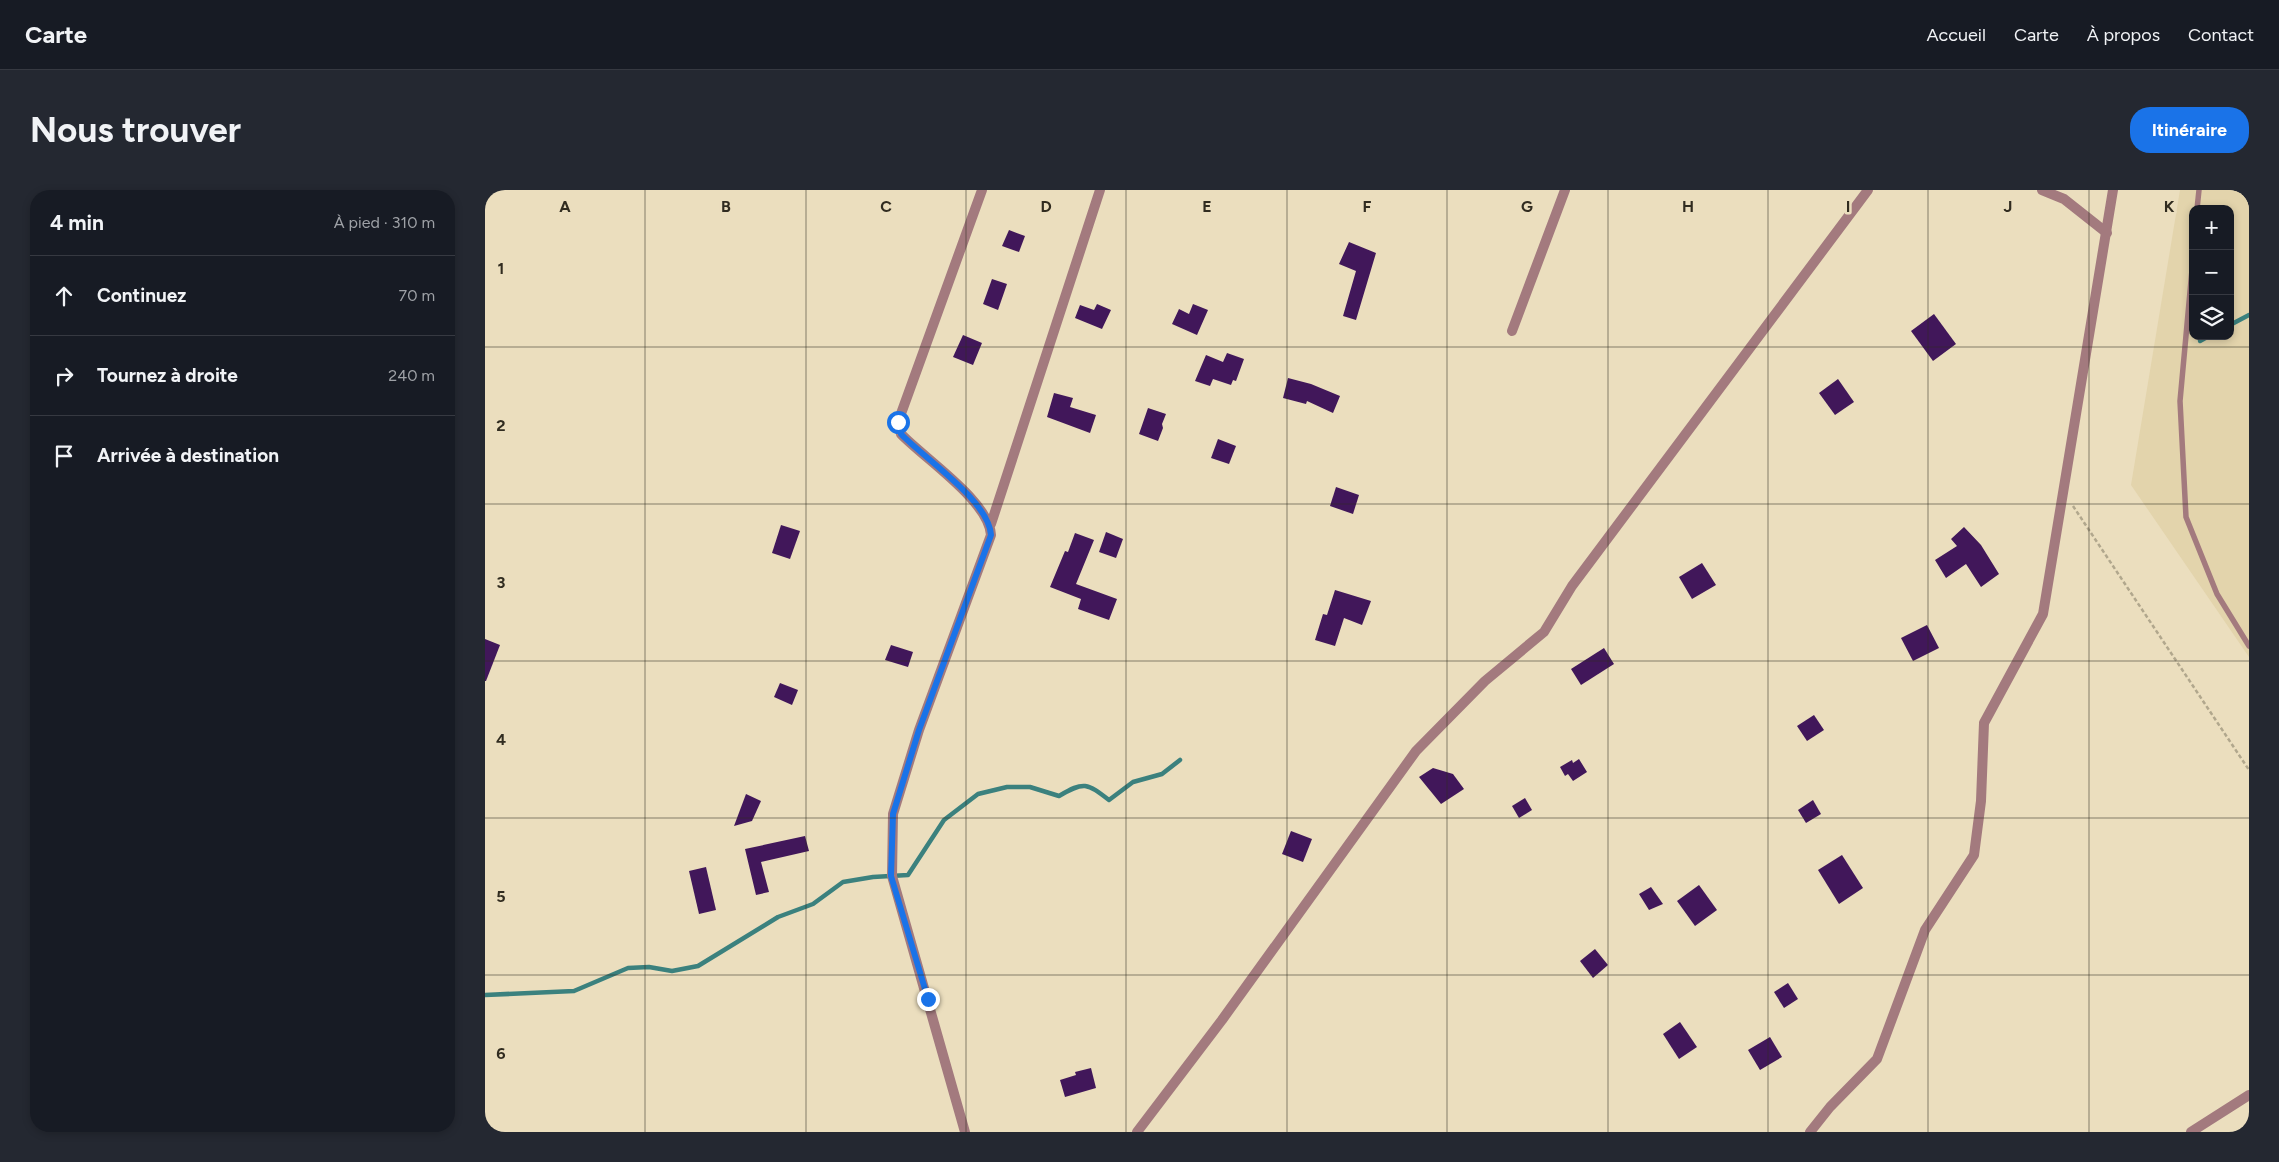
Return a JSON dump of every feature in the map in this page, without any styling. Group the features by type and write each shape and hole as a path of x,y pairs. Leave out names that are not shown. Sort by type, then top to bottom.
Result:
{"street":[{"path":"982,190 898,422 901,434 978,504 991,524"},
{"path":"965,1132 891,876 893,814 919,730 991,535 991,524 1100,190"},
{"path":"1512,331 1565,190"},
{"path":"1137,1132 1222,1020 1416,751 1485,681 1544,632 1571,586 1868,190"},
{"path":"2042,190 2063,199 2107,233"},
{"path":"1810,1132 1829,1108 1877,1059 1925,930 1974,855 1981,801 1984,723 2043,614 2113,190"},
{"path":"2191,1132 2249,1095"}],"lane":[{"path":"2197,205 2199,190"},
{"path":"2190,295 2180,402 2187,517 2217,594 2249,646"}],"path":[{"path":"2063,492 2249,770"}],"shaded area":[{"path":"2180,190 2249,190 2249,657 2131,485"}],"building":[{"path":"1009,230 1025,236 1019,252 1002,246"},
{"path":"1349,242 1376,253 1356,320 1343,316 1356,271 1339,264"},
{"path":"992,279 1007,284 998,310 983,304"},
{"path":"1097,304 1111,310 1102,329 1075,318 1080,305 1094,310"},
{"path":"1193,304 1208,310 1197,335 1172,324 1179,309 1189,314"},
{"path":"1934,314 1956,344 1933,361 1911,331"},
{"path":"963,335 982,343 973,365 953,357"},
{"path":"1227,353 1244,359 1236,381 1233,380 1231,385 1213,379 1210,386 1195,381 1206,355 1223,362"},
{"path":"1288,378 1311,384 1340,396 1333,413 1307,401 1306,404 1283,398"},
{"path":"1838,379 1854,402 1835,415 1819,393"},
{"path":"1054,393 1073,398 1070,407 1096,415 1090,433 1047,417"},
{"path":"1148,408 1166,414 1158,441 1139,434"},
{"path":"1218,439 1236,446 1229,464 1211,458"},
{"path":"1336,487 1359,495 1353,514 1330,506"},
{"path":"781,525 800,531 790,559 772,553"},
{"path":"1964,527 1981,545 1999,574 1981,587 1966,564 1946,578 1935,560 1957,546 1951,539"},
{"path":"1106,532 1123,539 1116,558 1099,552"},
{"path":"1075,533 1094,540 1076,584 1117,599 1109,620 1078,609 1081,599 1050,587 1065,551 1068,552"},
{"path":"1702,563 1716,585 1692,599 1679,577"},
{"path":"1335,590 1371,601 1362,625 1344,618 1335,646 1315,640 1323,614 1327,615"},
{"path":"1927,625 1939,648 1913,661 1901,638"},
{"path":"485,639 500,645 486,681 485,681"},
{"path":"891,645 913,652 908,667 885,660"},
{"path":"1604,648 1614,664 1581,685 1571,669"},
{"path":"780,683 798,690 792,705 774,697"},
{"path":"1814,715 1824,730 1807,741 1797,726"},
{"path":"1579,759 1587,772 1573,781 1568,774 1565,776 1560,767 1572,760 1573,763"},
{"path":"1433,768 1453,774 1464,789 1441,804 1419,777"},
{"path":"746,794 761,801 752,821 734,826"},
{"path":"1525,798 1532,810 1519,818 1512,806"},
{"path":"1813,800 1821,814 1806,823 1798,810"},
{"path":"1291,831 1312,839 1303,862 1282,854"},
{"path":"805,836 809,851 761,862 769,892 756,895 745,849"},
{"path":"1842,855 1863,888 1839,904 1818,870"},
{"path":"706,867 716,910 699,914 689,871"},
{"path":"1699,885 1717,910 1695,926 1677,901"},
{"path":"1651,887 1663,904 1649,910 1639,894"},
{"path":"1595,949 1608,965 1593,978 1580,961"},
{"path":"1788,983 1798,999 1784,1008 1774,992"},
{"path":"1680,1022 1697,1047 1679,1059 1663,1034"},
{"path":"1770,1037 1782,1057 1760,1070 1748,1050"},
{"path":"1091,1068 1096,1088 1065,1097 1060,1080 1076,1075 1075,1072"}],"waterway":[{"path":"2234,323 2249,315"},
{"path":"485,995 574,991 628,968 649,967 672,971 698,966 778,917 813,904 843,882 873,877 908,875 944,820 978,794 1007,787 1030,787 1059,796 1074,788 1085,786 1090,787 1109,800 1133,782 1162,774 1180,760"}],"route":[{"path":"898,422 901,434 978,504 991,524 991,535 919,730 893,814 891,876 928,999"}]}
